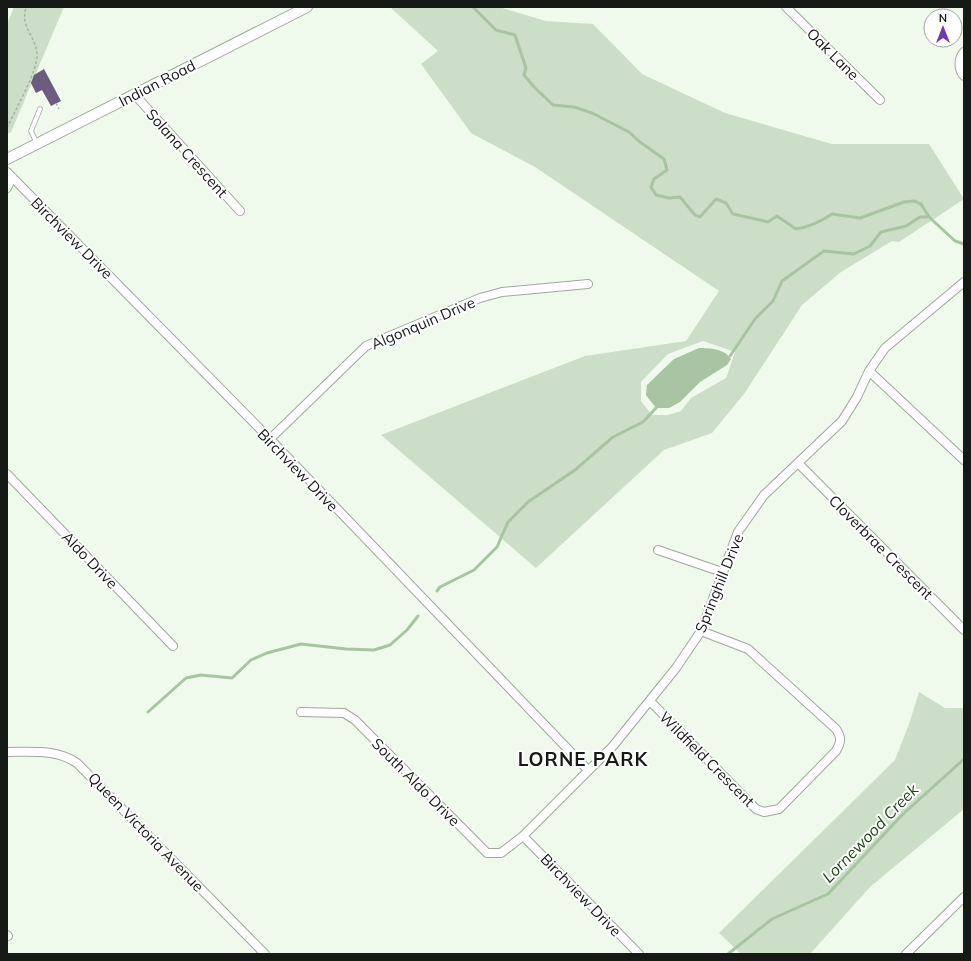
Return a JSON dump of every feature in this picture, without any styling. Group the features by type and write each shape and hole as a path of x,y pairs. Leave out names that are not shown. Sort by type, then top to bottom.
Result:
{"street":[{"name":"Indian Road","path":"7,159 307,7"},
{"name":"Oak Lane","path":"786,7 880,100"},
{"path":"964,52 961,55 959,64 964,76"},
{"name":"Solana Crescent","path":"135,95 240,211"},
{"path":"7,188 9,174"},
{"name":"Birchview Drive","path":"9,174 270,439 588,770"},
{"name":"Springhill Drive","path":"523,836 613,746 650,701 701,631 738,532 752,510 764,495 842,421 857,398 869,371 885,348 895,338 964,282"},
{"name":"Algonquin Drive","path":"270,439 366,346 480,298 502,292 588,284"},
{"path":"869,371 964,460"},
{"name":"Cloverbrae Crescent","path":"798,464 964,630"},
{"name":"Aldo Drive","path":"7,474 173,646"},
{"path":"658,550 722,572"},
{"name":"Wildfield Crescent","path":"650,701 756,809 764,812 779,809 836,751 840,743 841,736 836,729 748,650 701,631"},
{"name":"South Aldo Drive","path":"301,712 344,714 356,720 487,853 501,853 523,836"},
{"name":"Queen Victoria Avenue","path":"7,752 51,752 63,755 77,763 265,954"},
{"name":"Birchview Drive","path":"523,836 638,954"},
{"path":"911,952 964,897"}],"lane":[{"path":"37,144 31,131 40,109"}],"path":[{"path":"7,128 37,64 36,48 24,21 26,7"},
{"path":"56,103 59,109"}],"shaded area":[{"path":"14,7 64,7 11,132 7,134 7,24"},
{"path":"390,7 499,7 546,21 593,24 642,74 725,113 832,144 929,144 964,199 899,242 892,241 841,272 802,305 744,394 712,433 664,450 536,568 381,435 585,356 686,341 719,291 535,167 471,133 421,64 438,51","holes":["703,341 735,352 726,378 691,398 681,411 668,415 652,415 641,401 641,382 668,354"]},
{"path":"699,348 721,351 731,359 727,365 700,382 680,402 669,408 656,408 646,395 647,385 674,359"},
{"path":"919,692 945,708 964,708 964,809 870,887 810,954 741,954 719,933 895,760"}],"building":[{"path":"44,69 61,101 51,106 42,90 36,93 31,83 34,75"}],"waterway":[{"path":"473,7 496,30 515,35 526,68 524,75 553,105 574,107 592,113 629,132 664,159 667,170 654,179 651,187 656,195 669,198 680,197 695,215 700,217 716,199 726,203 733,214 768,222 777,216 796,229 815,224 832,214 860,218 904,202 914,201 921,204 929,217"},
{"path":"730,356 755,319 773,301 782,281 824,251 854,254 870,246 881,232 906,226 920,217 929,217 955,241 964,244"},
{"path":"437,591 440,587 474,570 497,547 508,522 528,502 575,470 613,437 643,422 656,408"},
{"path":"148,712 186,678 201,675 232,678 251,660 267,653 301,644 346,649 374,650 390,645 407,630 418,616"},
{"name":"Lornewood Creek","path":"728,954 772,919 828,894 902,815 964,759"}],"district":[{"name":"LORNE PARK","path":"583,759"}]}
